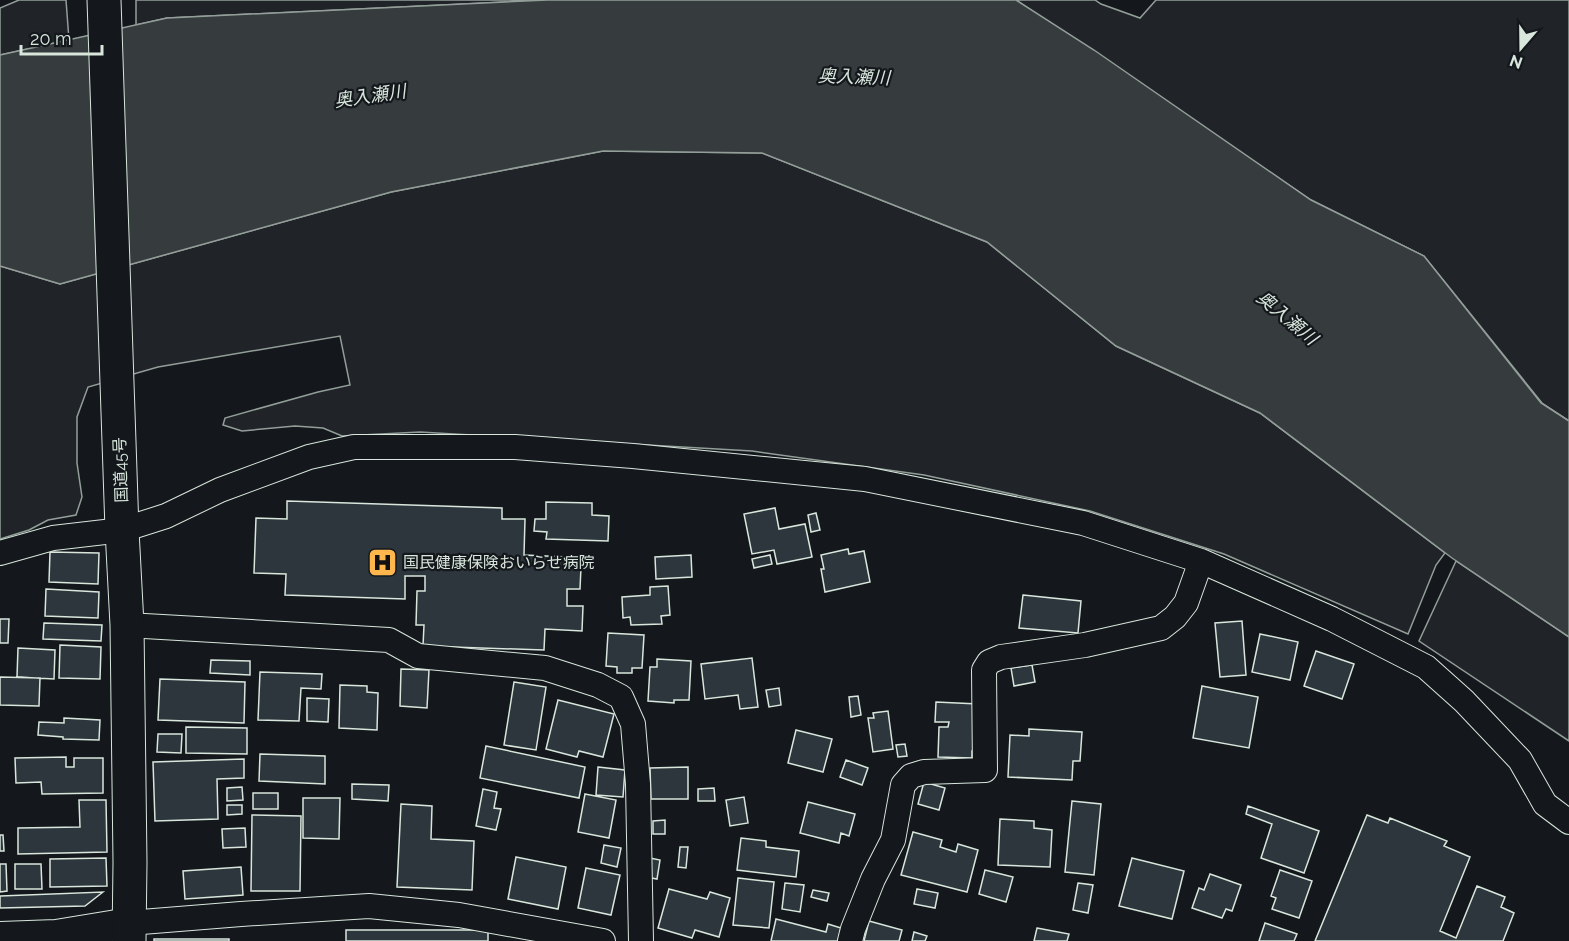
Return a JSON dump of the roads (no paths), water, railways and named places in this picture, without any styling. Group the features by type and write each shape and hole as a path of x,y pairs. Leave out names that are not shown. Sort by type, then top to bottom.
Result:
{"highway":[{"name":"国道45号","path":"104,0 127,625 129,932"}],"street":[{"path":"0,554 122,518 166,516 220,490 309,457 354,447 515,447 645,457 864,479 1083,523 1201,561 1332,619 1426,667 1464,701 1520,760 1545,804 1569,822"},
{"path":"850,941 873,879 893,840 903,785 911,776 924,772 986,770 984,670 989,662 1001,657 1085,645 1161,628 1175,617 1186,603 1201,561"},
{"path":"127,625 389,640 418,656 545,668 598,685 621,697 633,724 638,784 641,941"},
{"path":"0,938 129,932 241,914 369,906 459,915 603,941"}],"water":[{"name":"奥入瀬川","path":"547,0 1016,0 1094,50 1311,200 1424,256 1541,403 1569,421 1569,637 1452,558 1260,413 1116,346 987,242 762,153 603,151 391,192 60,284 0,266 0,55 167,18"}],"place":[{"name":"国民健康保険おいらせ病院","path":"382,562"}]}
